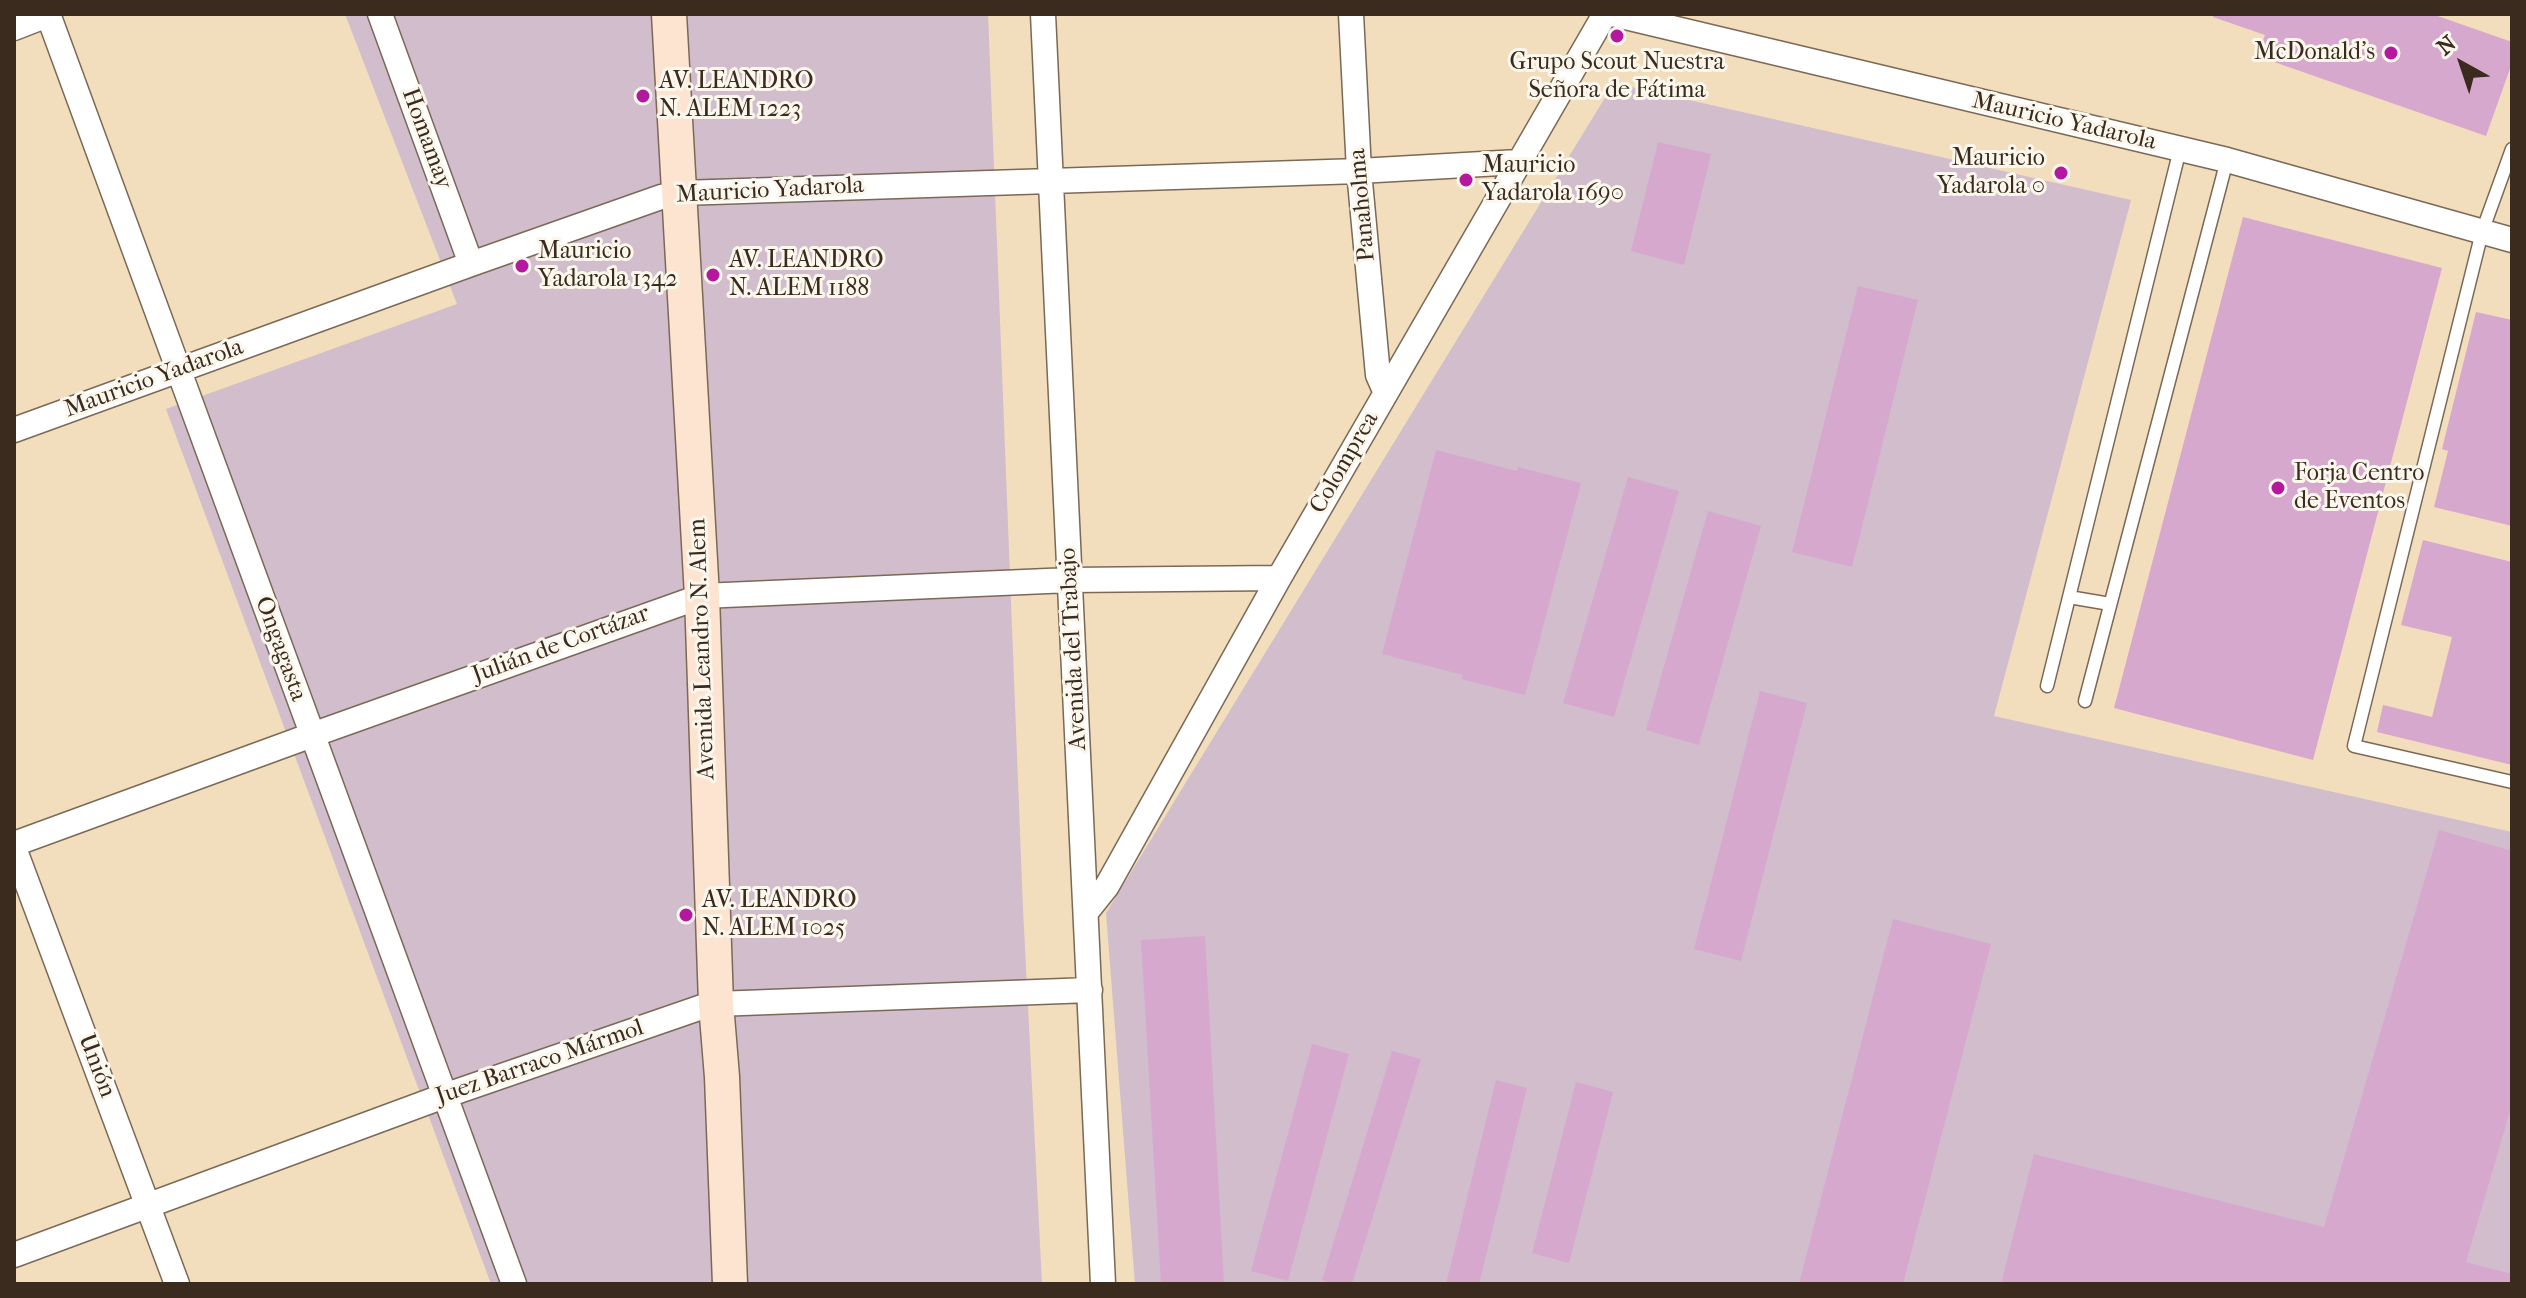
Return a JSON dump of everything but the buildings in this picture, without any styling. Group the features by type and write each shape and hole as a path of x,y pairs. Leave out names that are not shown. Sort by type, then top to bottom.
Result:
{"main road":[{"name":"Avenida Leandro N. Alem","path":"669,14 702,596 716,1004 730,1284"}],"street":[{"path":"14,28 49,14"},
{"name":"Ongagasta","path":"49,14 514,1284"},
{"name":"Homamay","path":"380,14 471,264"},
{"name":"Avenida del Trabajo","path":"1043,14 1103,1284"},
{"name":"Panaholma","path":"1351,14 1359,171 1378,375 1386,393"},
{"name":"Colomprea","path":"1087,911 1107,886 1279,578 1605,14"},
{"name":"Mauricio Yadarola","path":"1613,14 2227,160 2512,240"},
{"name":"Mauricio Yadarola","path":"14,430 471,264 661,197 681,193 1359,171 1518,162"},
{"name":"Julián de Cortázar","path":"14,846 312,735 702,596 1070,580 1279,578"},
{"name":"Unión","path":"14,846 177,1284"},
{"name":"Juez Barraco Mármol","path":"14,1255 444,1096 699,1008 716,1004 1090,990"}],"lane":[{"path":"2047,686 2180,149"},
{"path":"2512,149 2482,232 2354,746 2512,782"},
{"path":"2085,701 2227,160"},
{"path":"2069,597 2110,604"}],"shaded area":[{"path":"345,14 988,14 1023,909 1042,1284 491,1284 166,409 457,304"},
{"path":"1614,83 2131,200 1994,716 2512,832 2512,1284 1135,1284 1106,913"}],"place":[{"name":"Grupo Scout Nuestra Señora de Fátima","path":"1617,36"},
{"name":"McDonald's","path":"2391,53"},
{"name":"AV. LEANDRO N. ALEM 1223","path":"643,96"},
{"name":"Mauricio Yadarola 0","path":"2061,173"},
{"name":"Mauricio Yadarola 1690","path":"1466,180"},
{"name":"Mauricio Yadarola 1342","path":"522,266"},
{"name":"AV. LEANDRO N. ALEM 1188","path":"713,275"},
{"name":"Forja Centro de Eventos","path":"2278,488"},
{"name":"AV. LEANDRO N. ALEM 1025","path":"686,915"}]}
